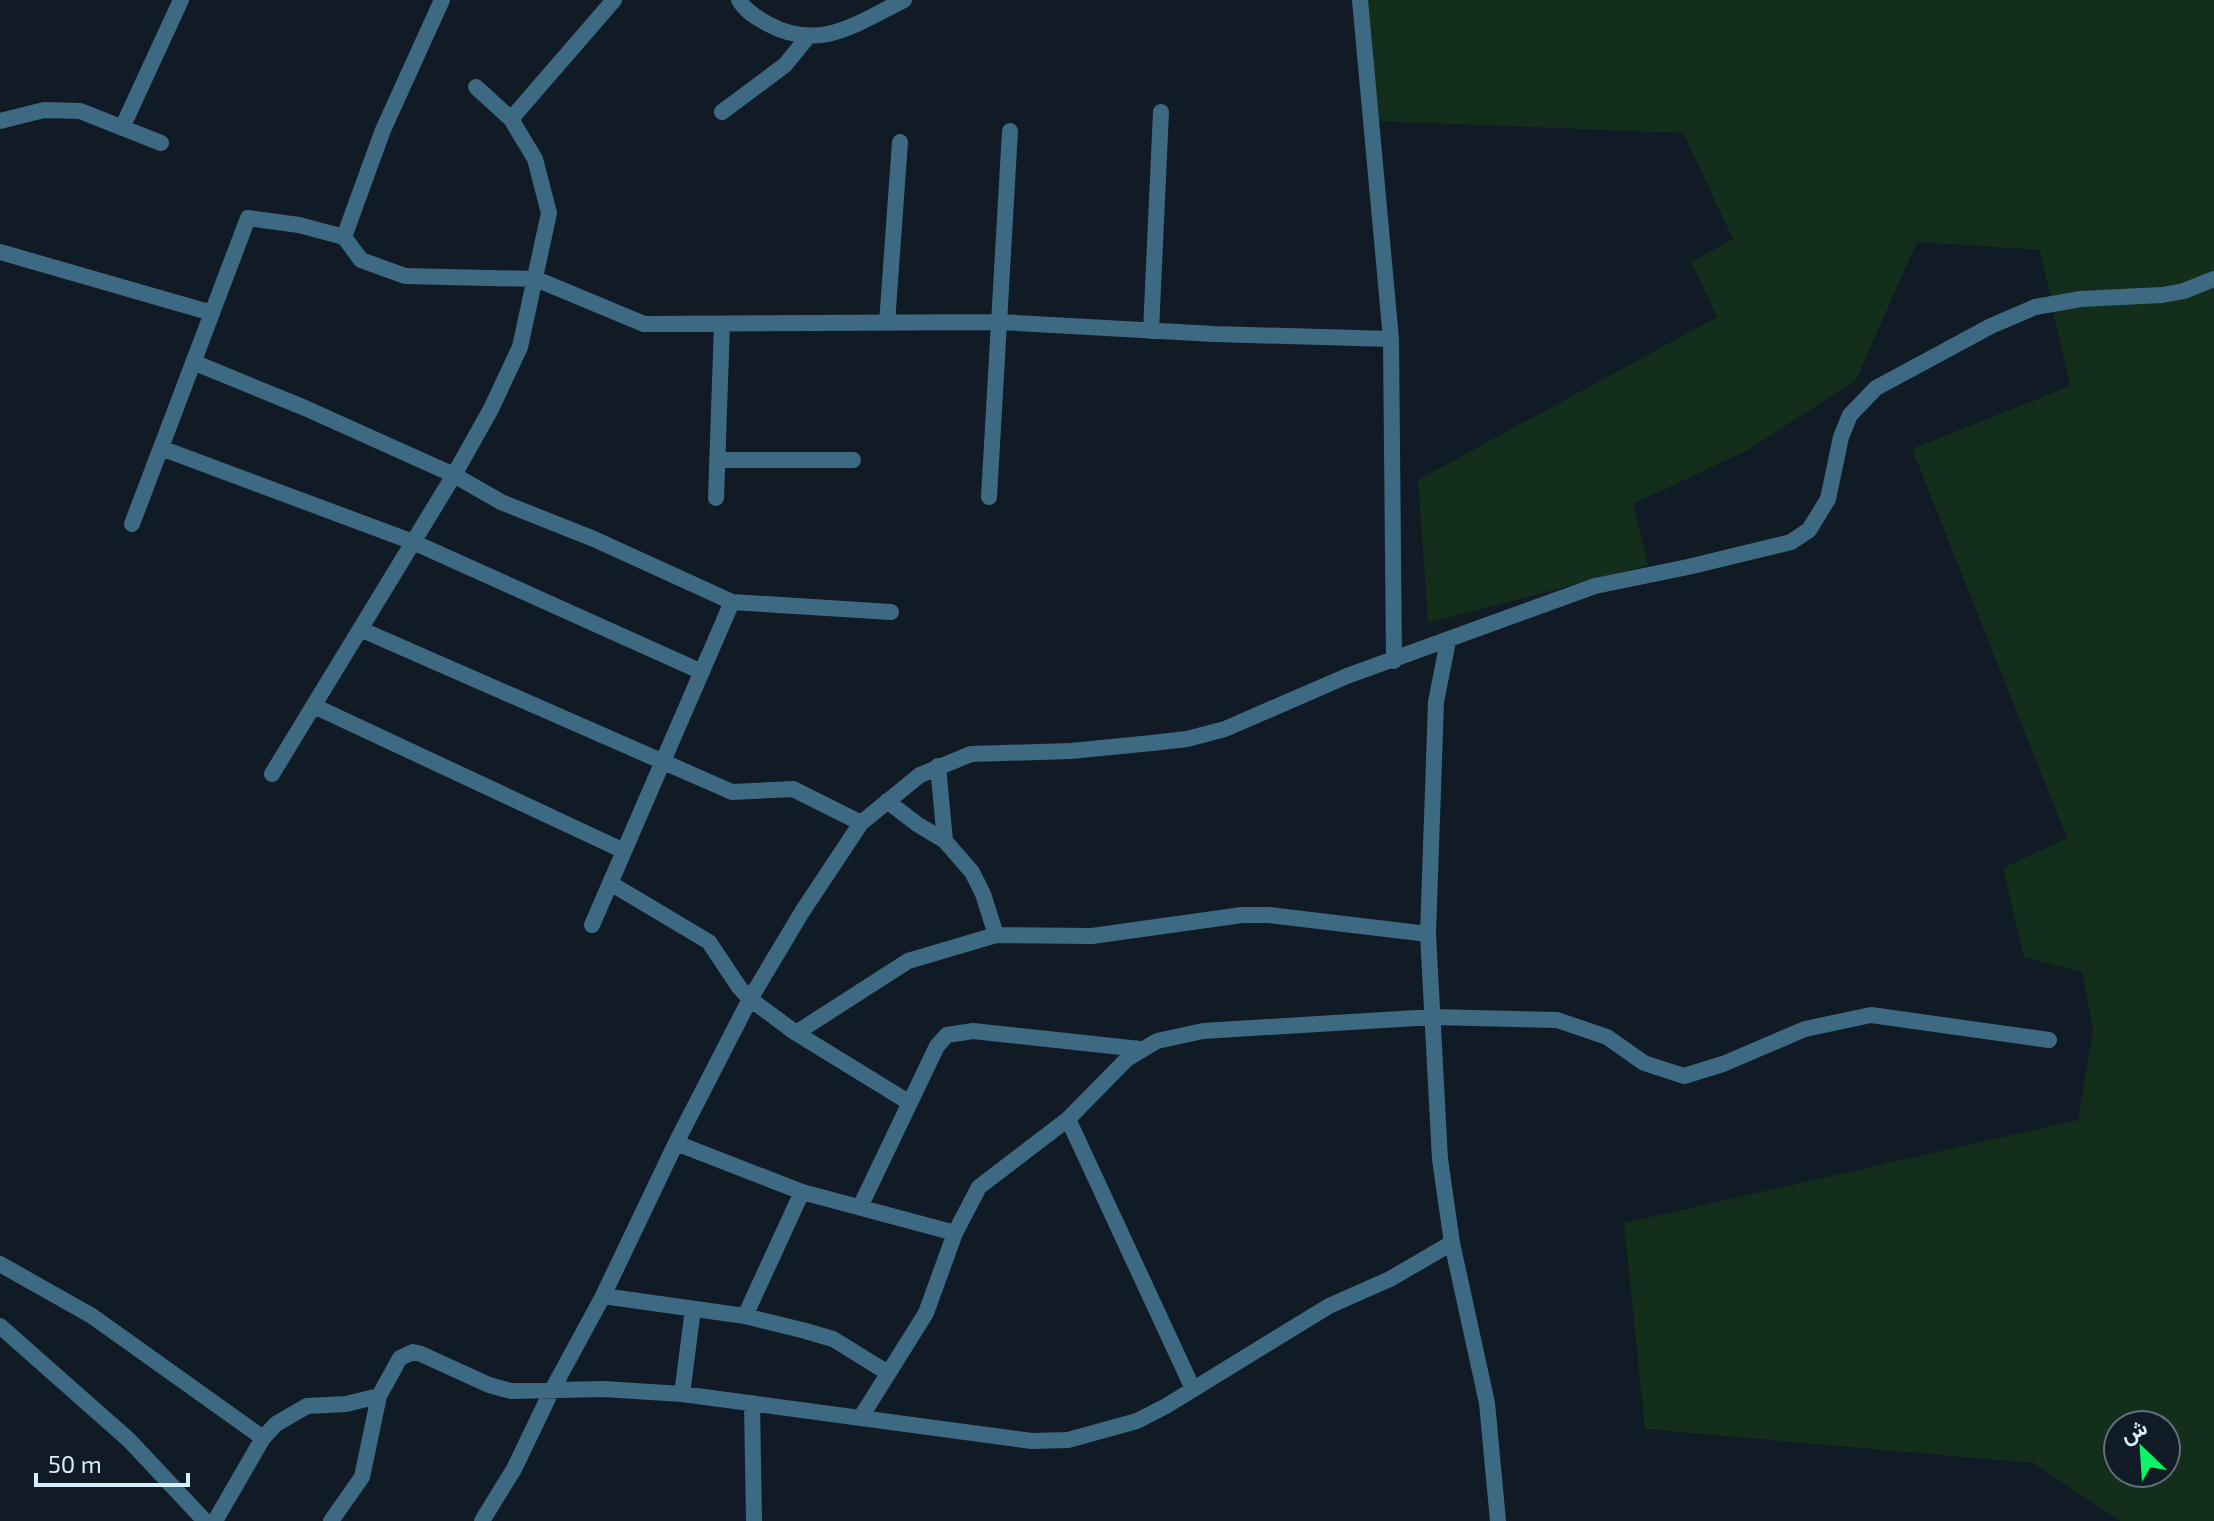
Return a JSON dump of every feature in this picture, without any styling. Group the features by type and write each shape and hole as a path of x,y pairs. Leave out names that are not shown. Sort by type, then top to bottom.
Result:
{"street":[{"path":"122,128 181,0"},
{"path":"344,237 383,130 442,0"},
{"path":"511,119 614,0"},
{"path":"739,0 757,19 781,32 807,38 837,34 904,0"},
{"path":"1360,0 1391,339 1394,661"},
{"path":"722,112 785,65 807,38"},
{"path":"272,774 454,475 491,409 520,347 549,213 535,159 511,119 476,87"},
{"path":"0,121 44,110 80,111 161,143"},
{"path":"1151,331 1161,112"},
{"path":"989,497 1010,131"},
{"path":"887,323 900,142"},
{"path":"132,524 248,218 299,225 344,237 361,260 405,276 536,279 644,324 999,322 1151,331 1391,339"},
{"path":"0,252 212,313"},
{"path":"482,1521 514,1469 603,1296 676,1143 750,999 802,912 861,823 920,775 971,754 1071,751 1187,739 1225,729 1347,676 1595,586 1791,542 1809,530 1828,499 1841,437 1850,415 1876,388 1991,326 2035,307 2081,299 2162,295 2184,291 2214,279"},
{"path":"716,498 722,324"},
{"path":"193,362 305,408 454,475 501,502 594,539 732,602 891,612"},
{"path":"161,448 413,542 702,672"},
{"path":"717,460 853,460"},
{"path":"592,925 732,602"},
{"path":"360,629 732,792 793,789 861,823"},
{"path":"1448,641 1436,702 1428,934 1440,1159 1452,1243 1487,1403 1498,1521"},
{"path":"314,706 624,851"},
{"path":"938,766 945,841"},
{"path":"887,801 945,841 972,872 983,894 996,935"},
{"path":"610,883 709,942 750,999 796,1033 910,1103"},
{"path":"796,1033 908,961 996,935 1092,936 1242,915 1269,915 1428,934"},
{"path":"861,1417 926,1313 955,1233 979,1187 1068,1119 1127,1059 1157,1041 1203,1031 1433,1017 1557,1020 1607,1037 1644,1063 1684,1076 1723,1064 1805,1029 1871,1015 2049,1040"},
{"path":"860,1207 942,1039 956,1032 973,1031 1140,1049"},
{"path":"1068,1119 1193,1389"},
{"path":"676,1143 802,1192 955,1233"},
{"path":"745,1316 802,1192"},
{"path":"331,1521 362,1477 379,1396 400,1358 413,1352 489,1385 511,1391 603,1389 682,1394 1032,1441 1068,1440 1137,1421 1329,1306 1390,1279 1452,1243"},
{"path":"0,1264 92,1316 263,1438"},
{"path":"603,1296 745,1316 833,1339 888,1373"},
{"path":"682,1394 693,1309"},
{"path":"0,1326 129,1440 205,1521"},
{"path":"215,1521 263,1438 276,1424 307,1406 355,1402 379,1396"},
{"path":"752,1403 754,1521"}],"green space":[{"path":"1361,0 2214,0 2214,1521 2120,1521 2033,1463 1645,1429 1624,1223 2078,1120 2093,1029 2082,972 2024,957 2003,868 2067,838 1912,449 2070,386 2040,250 1917,242 1856,380 1748,450 1633,504 1648,565 1428,623 1418,480 1717,317 1691,262 1733,239 1683,133 1376,121"}]}
